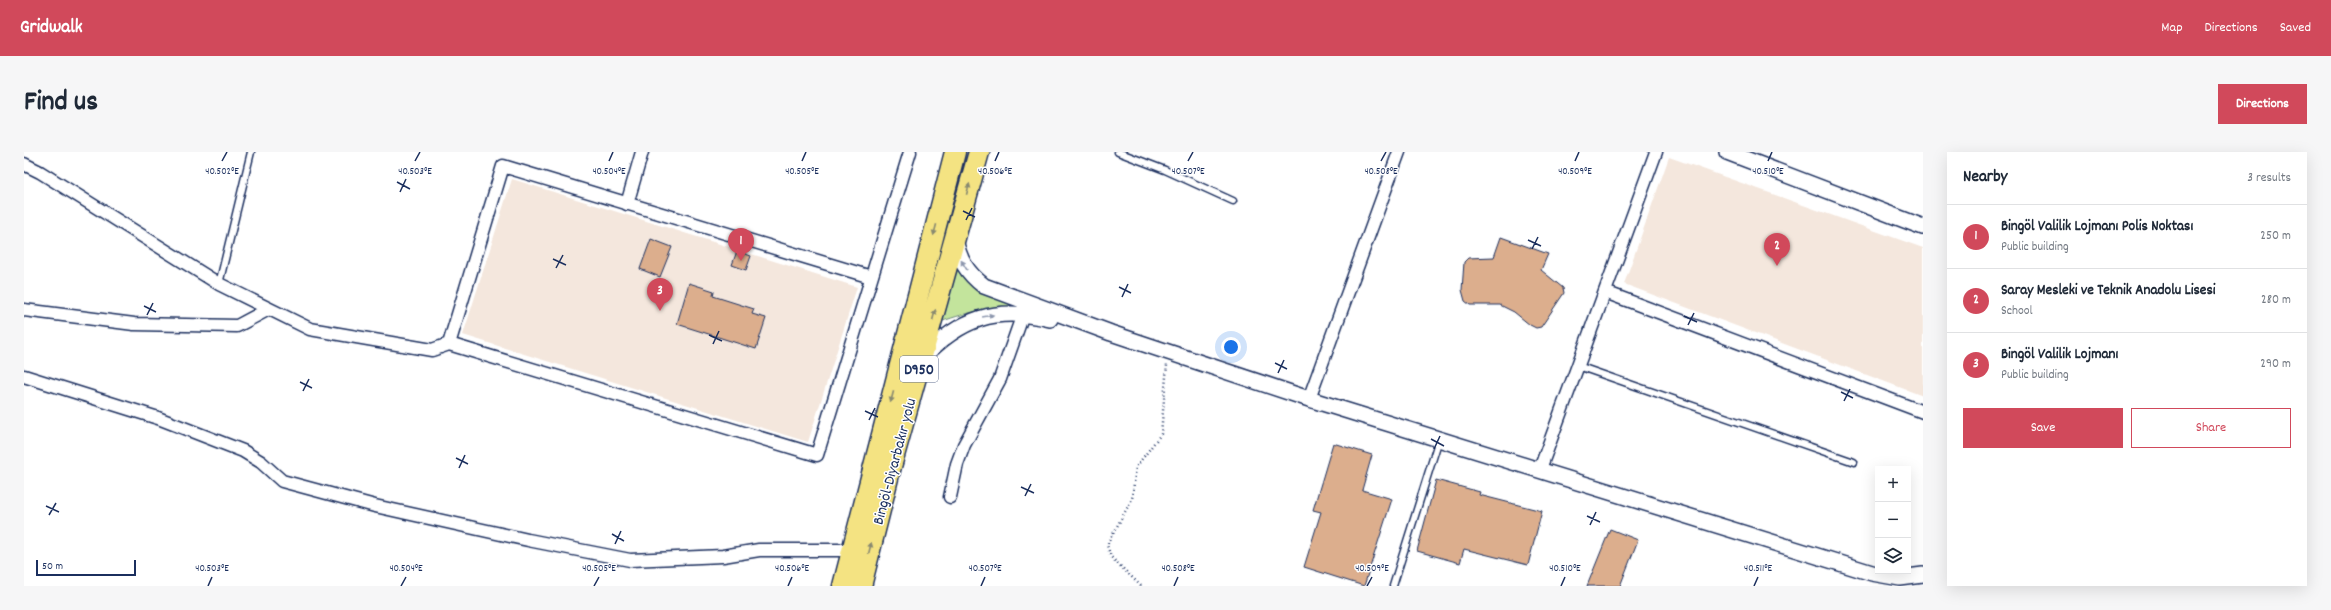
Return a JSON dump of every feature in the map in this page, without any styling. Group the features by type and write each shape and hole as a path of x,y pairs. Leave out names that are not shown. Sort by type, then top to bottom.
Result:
{"main road":[{"name":"Bingöl-Diyarbakır yolu","path":"843,586 955,152"},
{"name":"Bingöl-Diyarbakır yolu","path":"861,586 890,470 979,152"}],"street":[{"path":"627,204 642,152"},
{"path":"24,164 40,172 144,235 219,284 310,329 432,350 449,344 817,455 870,277 910,152"},
{"path":"1309,399 1399,152"},
{"path":"1540,469 1656,152"},
{"path":"1727,152 1923,228"},
{"path":"449,344 503,166 870,277"},
{"path":"955,238 962,263 971,276 984,286 1111,333 1309,399 1540,469 1872,574 1900,578 1923,578"},
{"path":"1605,292 1923,412"},
{"path":"24,310 134,324 237,326 269,309"},
{"path":"922,359 951,332 979,317 998,314 1023,314 1111,333"},
{"path":"950,497 957,464 964,445 1000,379 1023,314"},
{"path":"24,376 158,418 243,451 261,462 282,481 375,506 562,547 630,560 723,556 759,550 852,550"}],"lane":[{"path":"219,284 251,152"},
{"path":"1118,152 1165,170 1233,201"},
{"path":"1578,366 1854,462"},
{"path":"1392,586 1440,438"}],"path":[{"path":"1141,586 1111,557 1106,545 1132,499 1136,468 1161,434 1169,353"}],"shaded area":[{"path":"1669,157 1923,248 1923,396 1624,284"},
{"path":"512,179 857,287 808,442 463,335"}],"green space":[{"path":"955,266 970,284 987,295 1006,303 1029,309 995,308 973,312 940,322"}],"building":[{"path":"1501,237 1548,254 1541,270 1563,288 1564,293 1541,327 1536,328 1530,325 1514,312 1500,305 1470,305 1465,301 1462,290 1464,262 1468,258 1494,257"},
{"path":"651,239 672,247 660,277 640,269"},
{"path":"737,251 751,256 746,270 732,265"},
{"path":"689,283 714,291 713,296 754,309 752,314 766,318 756,349 677,324"},
{"path":"1333,443 1372,455 1362,490 1392,499 1364,586 1304,567 1321,512 1313,510"},
{"path":"1436,480 1480,492 1479,495 1542,511 1528,565 1464,549 1460,563 1417,551"},
{"path":"1610,529 1638,540 1620,586 1587,586"}],"place":[{"name":"Bingöl Valilik Lojmanı Polis Noktası","path":"741,261"},
{"name":"Saray Mesleki ve Teknik Anadolu Lisesi","path":"1777,266"},
{"name":"Bingöl Valilik Lojmanı","path":"660,311"}]}
